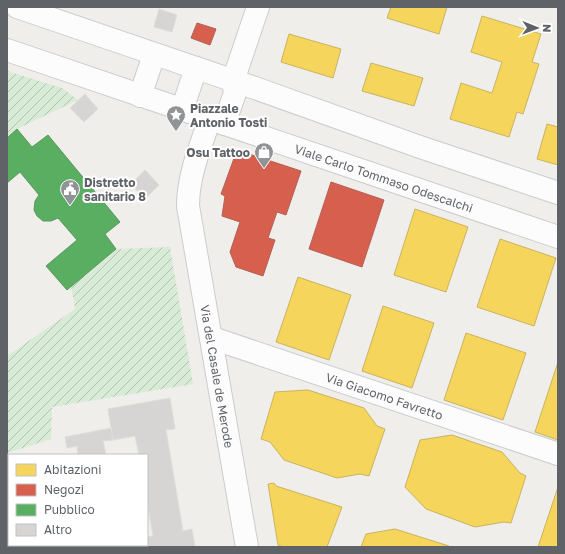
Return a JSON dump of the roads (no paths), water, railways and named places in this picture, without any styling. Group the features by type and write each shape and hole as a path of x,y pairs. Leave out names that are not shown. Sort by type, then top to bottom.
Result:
{"street":[{"path":"17,7 154,55 196,68 236,72 420,147 558,193"},
{"path":"7,50 217,122 235,93 236,72 258,7"},
{"path":"140,96 154,55"},
{"path":"182,110 196,68"},
{"name":"Via del Casale de Merode","path":"217,122 192,171 188,206 247,547"},
{"name":"Viale Carlo Tommaso Odescalchi","path":"217,122 558,237"},
{"name":"Via Giacomo Favretto","path":"212,338 558,454"}],"place":[{"name":"Piazzale Antonio Tosti","path":"176,132"},
{"name":"Osu Tattoo","path":"264,169"},
{"name":"Distretto sanitario 8","path":"70,206"}]}
